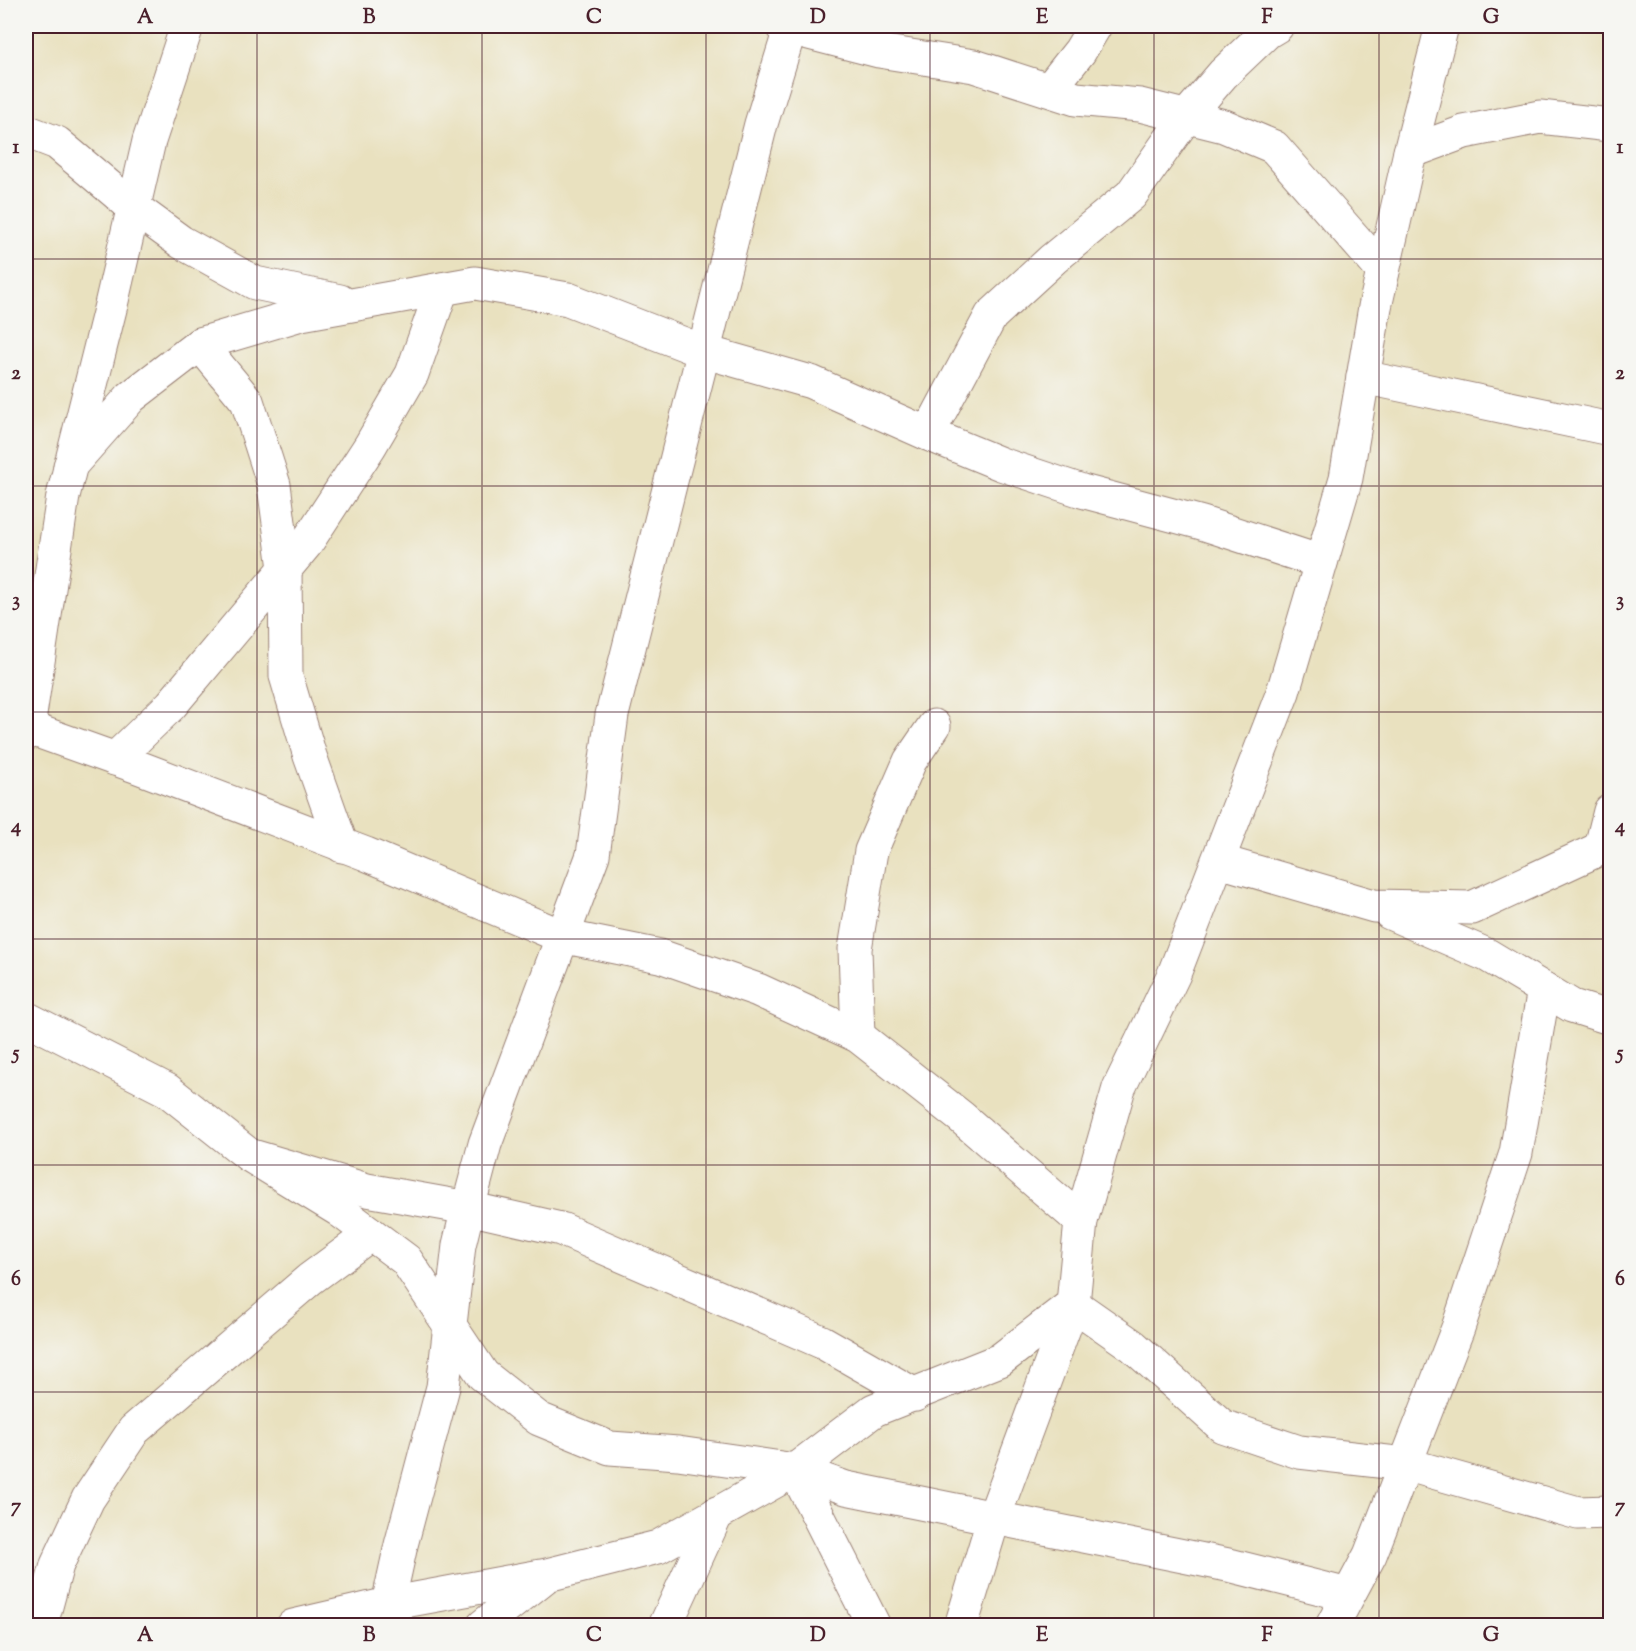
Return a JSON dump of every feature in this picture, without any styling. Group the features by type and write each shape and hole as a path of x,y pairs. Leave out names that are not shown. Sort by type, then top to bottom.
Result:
{"street":[{"path":"187,26 148,141 63,496 26,729 115,759 342,846 474,898 561,936 660,956 758,990 858,1036 961,1117 1082,1221"},
{"path":"388,1615 401,1545 443,1388 459,1245 468,1208 485,1144 593,855 612,715 702,351 788,26 879,51 974,66 1076,99 1140,105 1224,126 1274,147 1383,271"},
{"path":"1048,90 1080,51 1095,26"},
{"path":"928,434 991,316 1053,259 1131,195 1186,117 1223,74 1267,32 1277,26"},
{"path":"961,1626 993,1517 1073,1304 1082,1221 1119,1088 1174,974 1283,692 1346,478 1383,271 1442,26"},
{"path":"1410,152 1464,132 1540,117 1611,125"},
{"path":"26,131 57,143 133,207 181,242 255,283 357,304"},
{"path":"70,466 131,397 200,345 301,314 475,283 568,299 702,351 811,382 1001,464 1072,487 1202,523 1321,562"},
{"path":"115,759 171,705 306,544 369,447 412,374 442,289"},
{"path":"200,345 247,401 274,485 285,568 286,676 310,756 342,846"},
{"path":"1363,377 1611,429"},
{"path":"858,1036 855,949 871,852 910,761 934,726"},
{"path":"1374,906 1472,908 1606,846 1611,811"},
{"path":"1219,861 1374,906 1487,955 1572,1006 1611,1018"},
{"path":"1332,1626 1370,1555 1458,1328 1516,1153 1545,989"},
{"path":"26,1018 167,1090 249,1155 339,1210 406,1260 483,1375 539,1419 610,1448 678,1454 795,1470 846,1488 1233,1566 1348,1595"},
{"path":"249,1155 367,1190 468,1208 561,1229 822,1342 915,1395"},
{"path":"26,1620 42,1625 57,1565 88,1499 134,1430 310,1279 371,1234"},
{"path":"1073,1304 1133,1346 1222,1426 1299,1452 1405,1464 1578,1513 1611,1527"},
{"path":"293,1626 388,1615 658,1547 795,1470 874,1410 1000,1360 1073,1304"},
{"path":"795,1470 874,1626"},
{"path":"1578,1513 1611,1512"},
{"path":"665,1626 717,1513"},
{"path":"483,1626 547,1575"}]}
